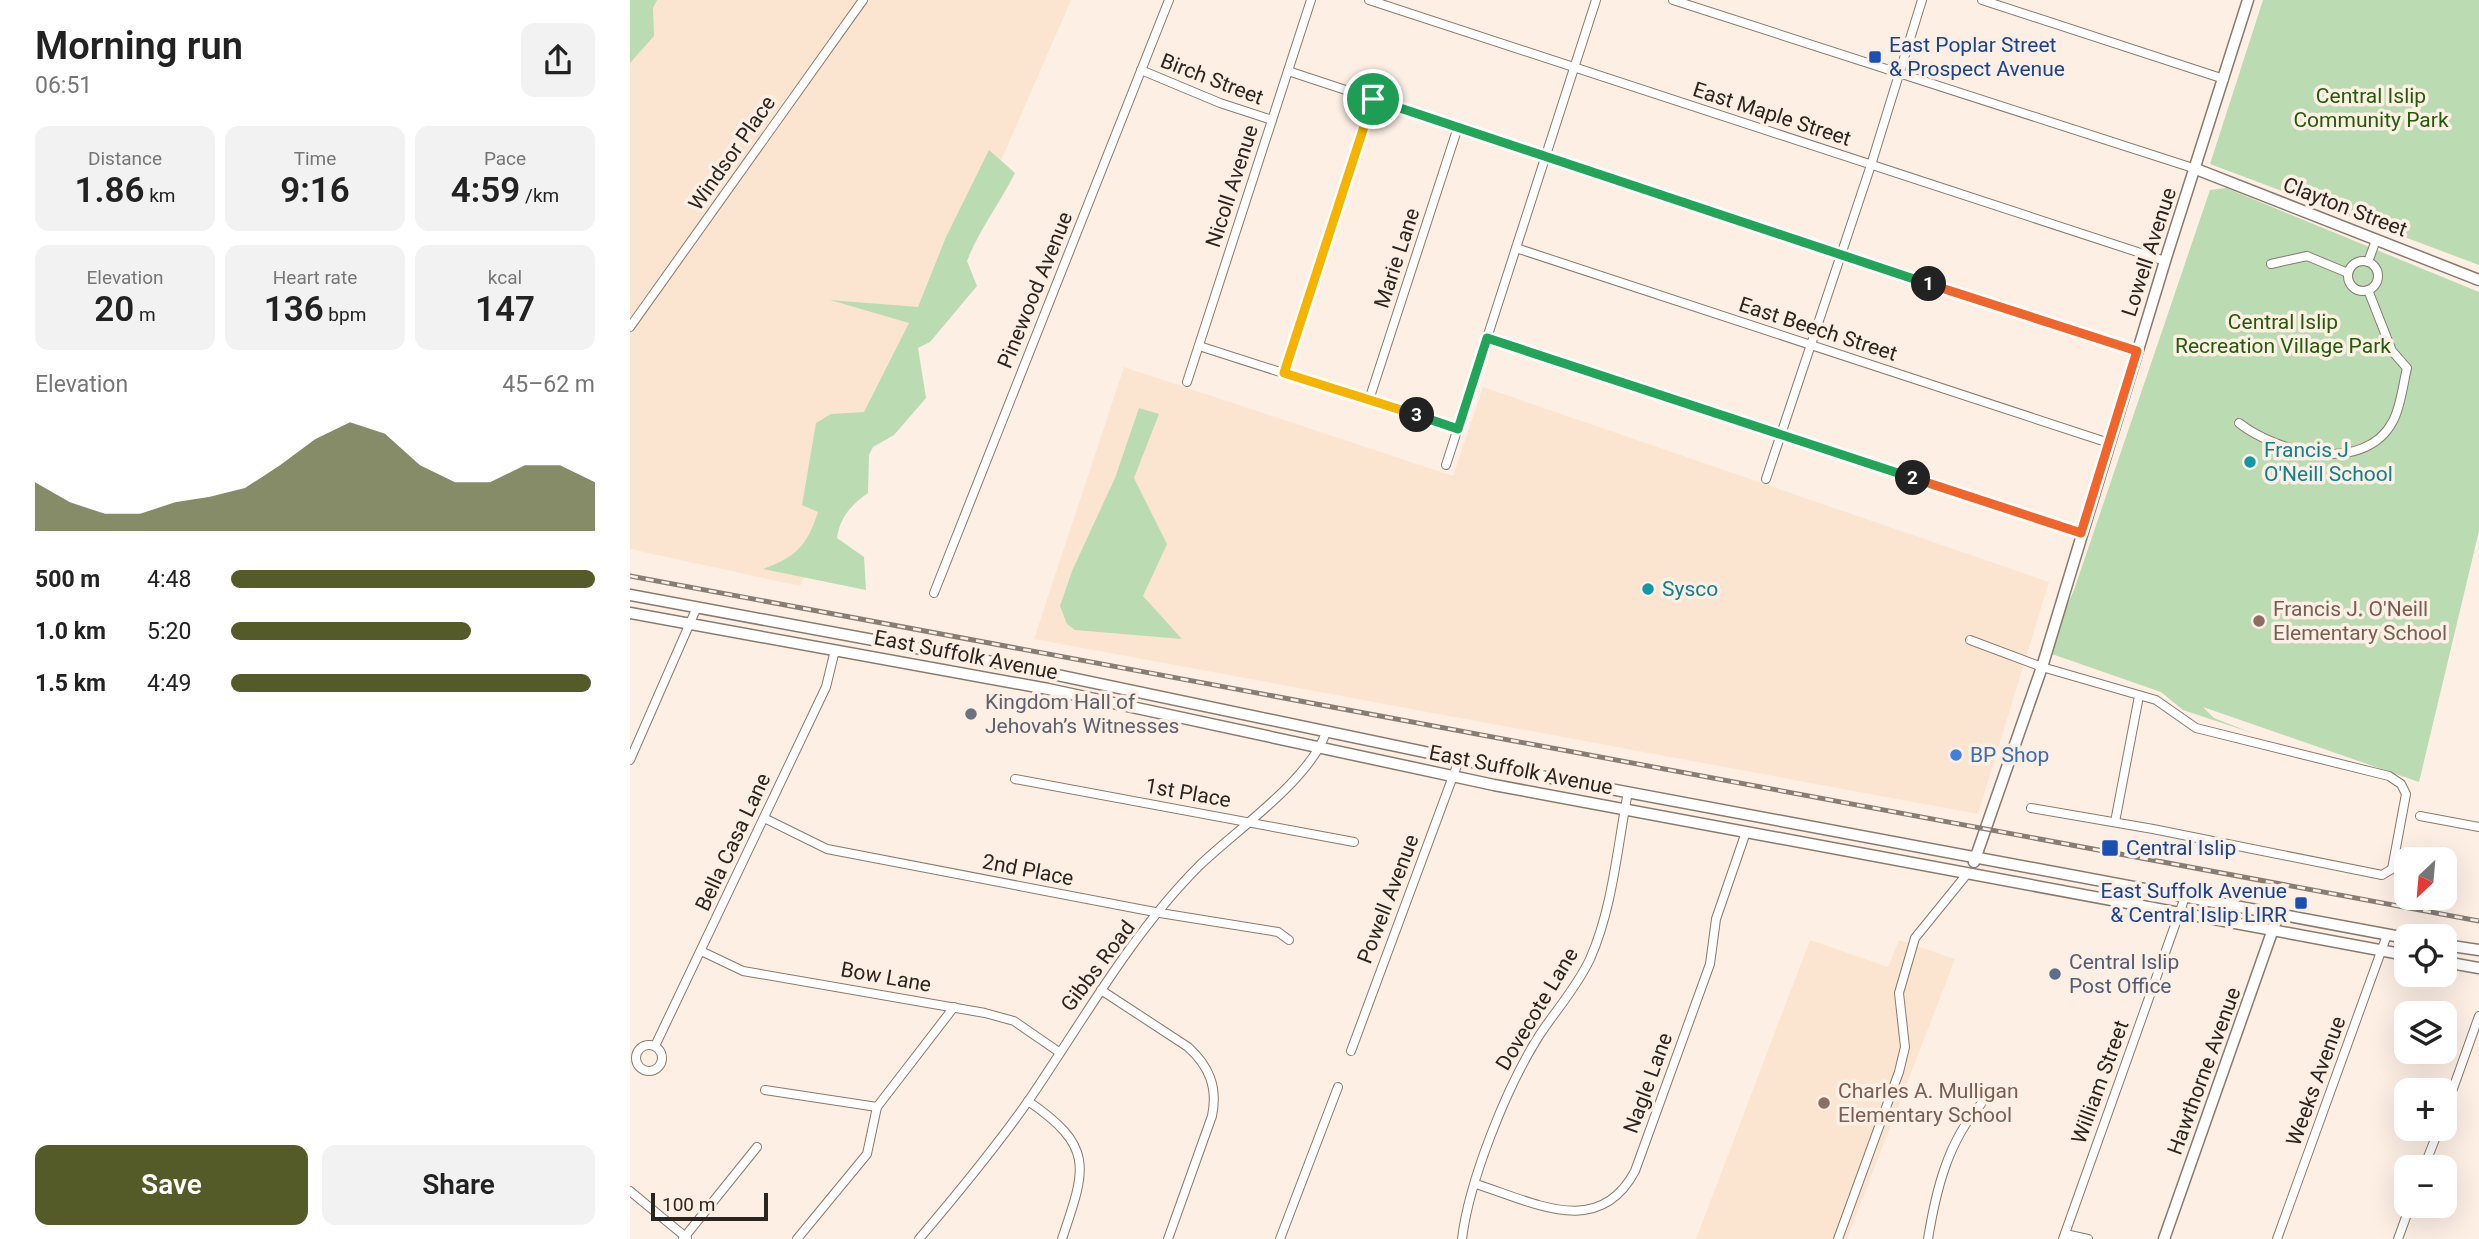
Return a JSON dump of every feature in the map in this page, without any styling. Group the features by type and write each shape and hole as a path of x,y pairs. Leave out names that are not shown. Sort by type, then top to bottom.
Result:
{"main road":[{"name":"Lowell Avenue","path":"1967,874 1976,858 2042,667 2137,351 2248,0"},
{"name":"Clayton Street","path":"2196,169 2479,280"},
{"name":"East Suffolk Avenue","path":"630,595 1024,668 1459,760 2394,935"},
{"name":"East Suffolk Avenue","path":"630,613 1090,698 1453,777 2394,954"},
{"name":"Hawthorne Avenue","path":"2164,1239 2278,915"},
{"path":"2457,947 2479,950"},
{"path":"2457,964 2479,968"}],"street":[{"name":"Windsor Place","path":"630,327 863,0"},
{"name":"Pinewood Avenue","path":"934,593 1169,0"},
{"name":"Nicoll Avenue","path":"1187,382 1311,0"},
{"name":"East Maple Street","path":"1369,0 2165,261"},
{"path":"1446,466 1596,0"},
{"path":"1673,0 2196,169"},
{"path":"1766,478 1871,165 1922,0"},
{"path":"1982,0 2224,79"},
{"name":"Birch Street","path":"1141,70 1220,103 1272,120"},
{"name":"Birch Street","path":"1288,71 2137,351"},
{"path":"1284,373 1373,99"},
{"name":"Marie Lane","path":"1369,400 1458,127"},
{"path":"2368,262 2376,240"},
{"name":"East Beech Street","path":"1516,248 2109,443"},
{"path":"2271,264 2307,256 2348,273"},
{"path":"2368,262 2375,268 2378,276 2375,285 2368,290 2355,289 2349,282 2348,273 2355,263 2368,262"},
{"path":"2239,424 2250,433 2317,455 2348,451 2375,443 2393,421 2407,368 2392,351 2368,290"},
{"path":"1487,338 2081,533"},
{"path":"1199,346 1458,429"},
{"path":"630,760 692,624 697,607"},
{"path":"1970,640 2042,667 2156,701 2196,728 2389,776 2401,783 2406,794 2392,870 2382,875 2031,808"},
{"name":"Bella Casa Lane","path":"655,1046 826,687 835,650"},
{"path":"2115,822 2139,696"},
{"name":"Gibbs Road","path":"919,1239 1028,1101 1101,990 1160,913 1199,867 1249,822 1319,748 1326,732"},
{"name":"Powell Avenue","path":"1351,1051 1459,760"},
{"name":"1st Place","path":"1015,779 1354,842"},
{"name":"Dovecote Lane","path":"1462,1239 1468,1206 1514,1082 1538,1038 1578,981 1593,950 1609,900 1628,792"},
{"path":"2420,816 2479,827"},
{"name":"2nd Place","path":"764,818 827,849 1160,913 1278,932 1289,940"},
{"name":"Nagle Lane","path":"1476,1184 1567,1214 1598,1211 1616,1202 1635,1171 1710,964 1716,919 1746,832"},
{"path":"1838,1239 1899,1072 1905,1048 1899,993 1910,949 1915,938 1967,874"},
{"name":"William Street","path":"2064,1237 2185,897"},
{"name":"Weeks Avenue","path":"2277,1239 2387,934"},
{"name":"Bow Lane","path":"701,951 743,971 954,1007 1014,1021 1059,1052"},
{"path":"1101,990 1188,1047 1201,1059 1212,1080 1216,1098 1212,1116 1168,1239"},
{"path":"797,1239 867,1154 877,1107 954,1007"},
{"path":"2457,1078 2479,1016"},
{"path":"1280,1239 1338,1087"},
{"path":"765,1090 877,1107"},
{"path":"1028,1101 1062,1126 1073,1140 1080,1160 1081,1180 1062,1239"},
{"path":"1928,1239 1936,1195 1961,1126 1982,1104"},
{"path":"630,1191 685,1238 757,1147"},
{"path":"2398,1239 2406,1218"},
{"path":"2064,1237 2088,1239"}],"shaded area":[{"path":"630,0 1071,0 1007,147 800,586 630,549"},
{"path":"1124,367 1453,476 1483,387 2049,582 1978,814 1034,639"},
{"name":"Charles A. Mulligan Elementary School","path":"1810,940 1888,967 1899,940 1955,959 1847,1239 1696,1239"}],"green space":[{"path":"630,0 657,0 653,8 654,36 630,63"},
{"name":"Central Islip Community Park","path":"2263,0 2479,0 2479,265 2210,164"},
{"path":"989,150 1015,173 977,238 967,261 977,286 930,342 918,348 926,398 894,435 873,447 869,455 868,493 847,512 838,531 837,538 864,557 866,590 763,569 784,560 799,549 814,524 818,512 802,505 816,423 831,414 864,412 909,323 830,300 918,307 946,237"},
{"name":"Central Islip Recreation Village Park","path":"2226,188 2479,292 2479,531 2419,782 2203,707 2214,718 2252,733 2183,710 2161,692 2046,652 2074,590 2210,190"},
{"path":"1139,408 1159,414 1134,478 1167,544 1143,596 1182,639 1075,630 1067,624 1060,606 1072,571 1115,478"}],"railway":[{"path":"630,576 2479,921"}],"place":[{"name":"East Poplar Street & Prospect Avenue","path":"1875,57"},
{"name":"Francis J O'Neill School","path":"2250,462"},
{"name":"Sysco","path":"1648,589"},
{"name":"Francis J. O'Neill Elementary School","path":"2259,621"},
{"name":"Kingdom Hall of Jehovah’s Witnesses","path":"971,714"},
{"name":"BP Shop","path":"1956,755"},
{"name":"Central Islip","path":"2110,848"},
{"name":"East Suffolk Avenue & Central Islip LIRR","path":"2301,903"},
{"name":"Central Islip Post Office","path":"2055,974"},
{"name":"Charles A. Mulligan Elementary School","path":"1824,1103"}],"route":[{"path":"1373,99 2137,351 2081,533 1487,338 1458,429 1284,373 1373,99"}]}
